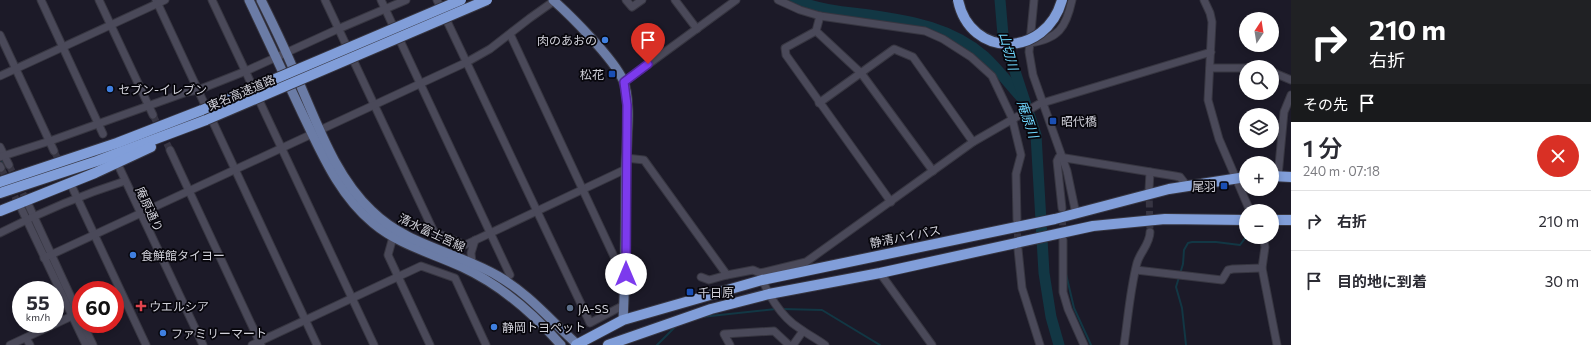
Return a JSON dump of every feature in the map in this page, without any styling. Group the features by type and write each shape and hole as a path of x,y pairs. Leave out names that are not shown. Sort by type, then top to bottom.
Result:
{"highway":[{"name":"東名高速道路","path":"0,182 117,143 202,110 461,0"},
{"name":"東名高速道路","path":"0,193 97,161 202,122 487,0"},
{"path":"958,0 965,19 980,35 989,40 1010,45 1030,40 1039,35 1055,19 1062,0"},
{"path":"0,211 133,156 202,122"},
{"path":"1279,176 1291,177"},
{"name":"静清バイパス","path":"577,345 623,320 761,276 1027,225 1186,186 1239,178"},
{"path":"608,345 710,309 769,294 880,273 1028,239 1060,237 1093,226 1138,221 1239,220"},
{"path":"1279,220 1291,220"}],"main road":[{"name":"清水富士宮線","path":"249,0 276,58 316,132 346,180 360,199 380,219 412,238 499,276 527,296 577,345"},
{"name":"清水富士宮線","path":"261,0 287,53 332,174 350,200 372,222 393,236 480,276 529,311 561,345"},
{"path":"554,1 594,42 615,67 624,82 627,105 626,274 623,320"}],"street":[{"path":"41,0 103,134"},
{"path":"99,0 153,115"},
{"path":"0,76 157,2 165,0"},
{"path":"212,0 374,345"},
{"path":"325,0 434,232 465,245 626,169"},
{"path":"381,0 510,274"},
{"path":"2,157 186,92 198,90 246,71 406,0"},
{"path":"437,0 590,323 624,305"},
{"path":"626,0 632,7 642,0"},
{"path":"675,0 697,29"},
{"path":"624,82 736,0"},
{"path":"778,0 800,10 820,16 908,27 925,31 943,39 971,57 992,76 1014,117 1021,156 1016,174 1017,220"},
{"path":"1034,0 1030,43 1032,75 1067,171 1076,214"},
{"path":"1030,43 1046,41 1056,34 1070,11 1072,0"},
{"path":"1204,0 1212,22 1212,52 1208,100 1219,139 1247,204"},
{"path":"48,256 466,62 490,49 554,1"},
{"path":"157,2 317,345"},
{"path":"820,16 816,31 785,48 786,55 891,202"},
{"path":"816,31 861,73 933,171"},
{"path":"510,34 584,189 617,263 626,274"},
{"path":"0,35 54,151"},
{"path":"819,103 894,49 913,57 973,142"},
{"path":"761,276 806,262 973,142 1014,117 1041,103 1212,52"},
{"path":"1210,68 1239,68"},
{"path":"1279,75 1291,80"},
{"path":"1278,156 1284,112 1291,94"},
{"path":"0,147 2,157 9,165"},
{"path":"170,150 261,343"},
{"path":"1062,208 1056,161 1062,157 1180,177 1186,186"},
{"path":"626,158 644,160 727,275"},
{"name":"庵原通り","path":"120,169 203,345"},
{"path":"1149,190 1150,172"},
{"path":"0,233 34,215 76,197 125,181"},
{"path":"73,189 146,345"},
{"path":"10,345 72,316 48,256 34,215 29,206"},
{"path":"22,210 72,302"},
{"path":"1124,345 1136,270 1143,248 1150,239 1150,232"},
{"path":"393,236 388,256 430,345"},
{"path":"1060,237 1063,292 1068,309 1084,345"},
{"path":"472,263 471,253 475,240"},
{"path":"1264,244 1262,268 1277,345"},
{"path":"1018,249 1022,288 1040,345"},
{"path":"252,345 261,343 305,320 421,266 455,278 486,345"},
{"path":"1136,270 1222,280 1228,270 1262,268"},
{"path":"701,277 709,280 753,270 761,276 769,294 788,319 825,345"},
{"path":"880,273 932,345"},
{"path":"730,345 724,334 774,331 790,345"},
{"path":"793,345 803,331"},
{"path":"80,333 86,345"},
{"path":"87,333 93,345"},
{"path":"812,336 813,345"},
{"path":"26,338 30,345"}],"waterway":[{"name":"庵原川","path":"795,0 841,12 885,17 915,23 930,27 959,39 985,57 1021,97"},
{"name":"庵原川","path":"1000,0 1003,35 1036,135 1044,273 1051,317 1059,345"},
{"path":"1,159 4,166"},
{"path":"32,222 44,248"},
{"path":"1186,345 1182,308 1176,287 1183,264 1184,250 1188,243 1192,242 1241,244"},
{"path":"1066,274 1074,308 1091,345"},
{"path":"701,317 776,309"},
{"path":"782,309 822,310 880,345"},
{"path":"657,345 676,326"}],"tunnel":[{"path":"153,115 170,150"},
{"path":"54,151 72,187"},
{"path":"9,165 28,204"},
{"path":"1,168 20,207"},
{"path":"1149,190 1150,232"},
{"path":"1062,208 1063,237"},
{"path":"1017,223 1018,246"}],"place":[{"name":"肉のあおの","path":"605,40"},
{"name":"松花","path":"612,74"},
{"name":"セブン-イレブン","path":"110,89"},
{"name":"昭代橋","path":"1053,121"},
{"name":"尾羽","path":"1224,186"},
{"name":"食鮮館タイヨー","path":"133,255"},
{"name":"千日原","path":"690,292"},
{"name":"ウエルシア","path":"141,306"},
{"name":"JA-SS","path":"570,308"},
{"name":"静岡トヨペット","path":"494,327"},
{"name":"ファミリーマート","path":"163,333"}],"route":[{"path":"626,274 627,105 624,82 648,64"}],"water label":[{"name":"山切川","path":"1009,51"}]}
